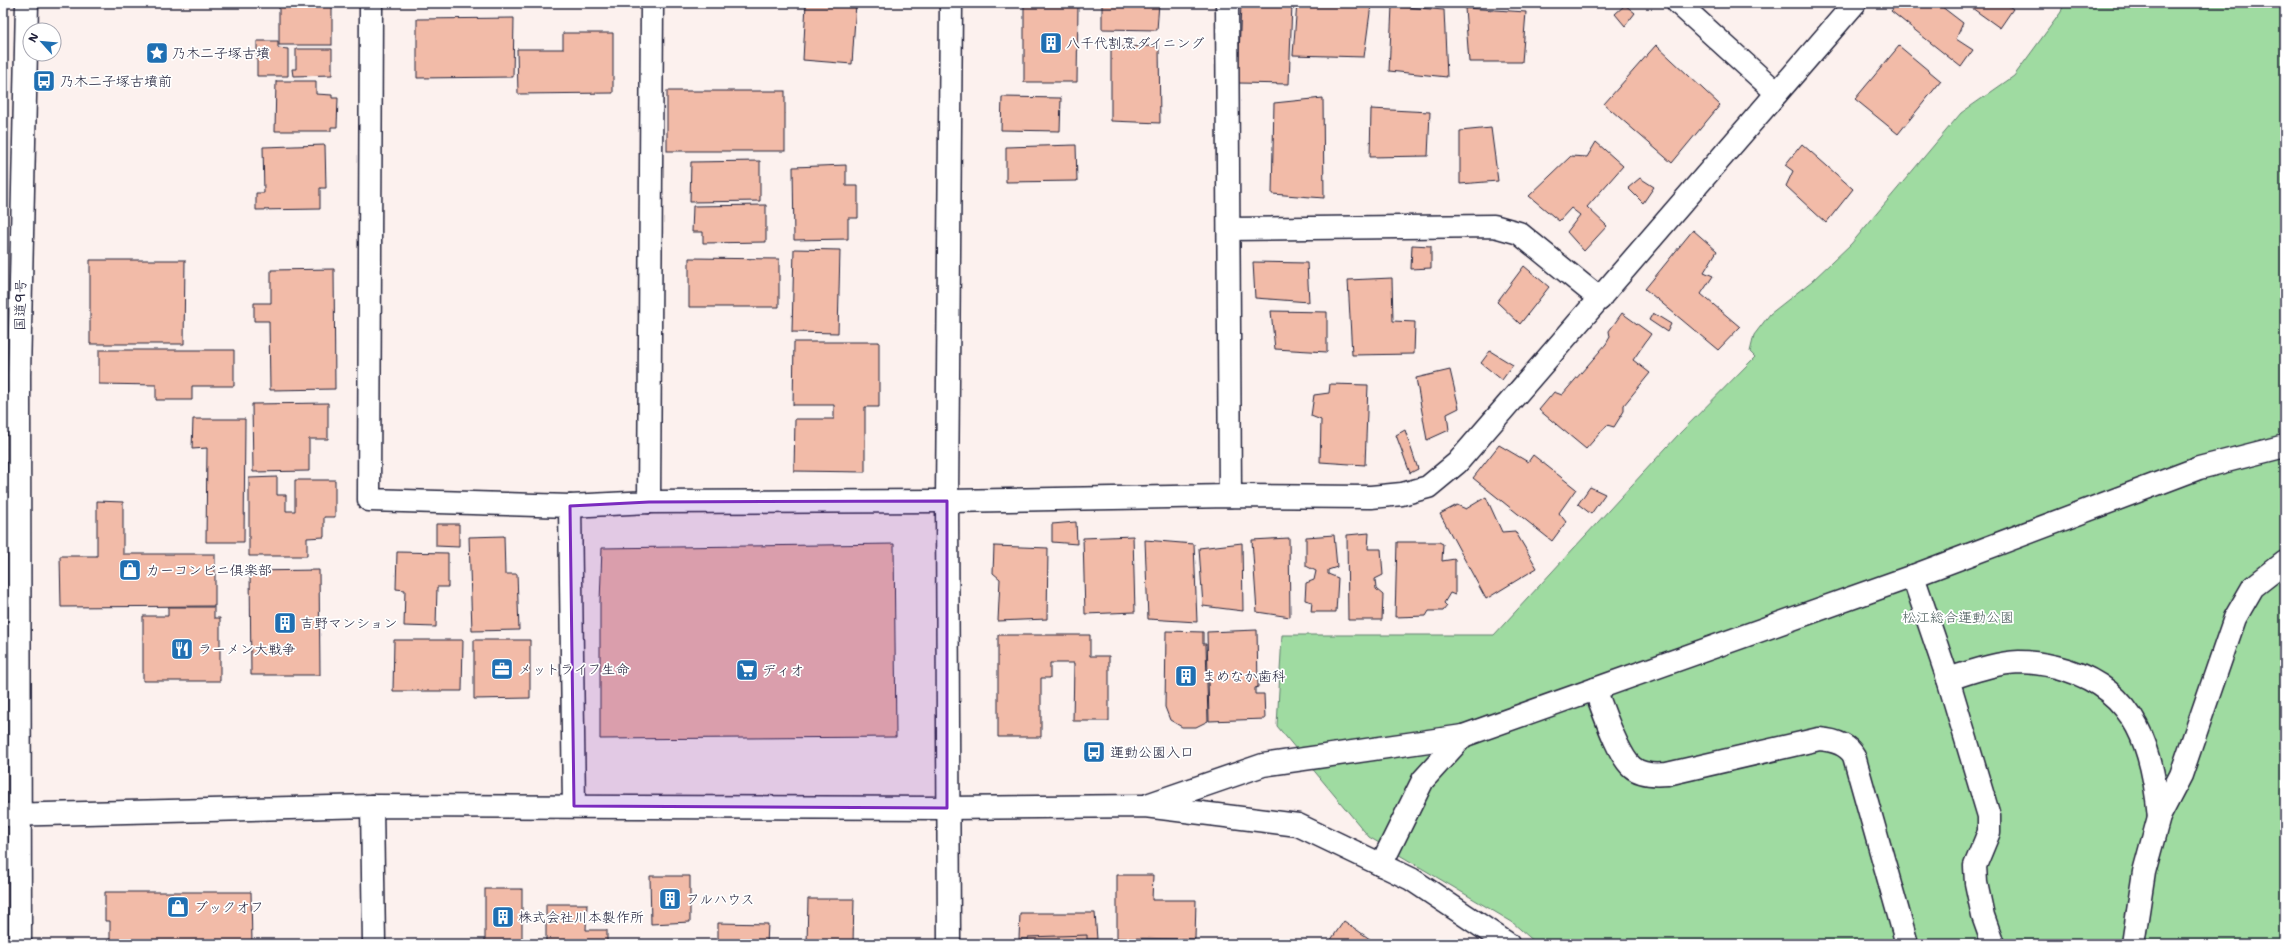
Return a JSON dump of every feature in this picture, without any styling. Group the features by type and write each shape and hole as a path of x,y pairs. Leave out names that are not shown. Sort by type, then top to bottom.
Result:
{"main road":[{"name":"国道9号","path":"20,944 11,815 27,3"},
{"path":"371,3 368,500 570,506 648,502 947,501 1230,496 1371,497 1402,494 1428,487 1457,463 1855,3"},
{"path":"648,502 652,3"},
{"path":"949,944 947,808 947,501 951,3"},
{"path":"1227,3 1230,496"},
{"path":"1678,3 1777,93"},
{"path":"1229,229 1494,226 1519,233 1600,299"},
{"path":"1145,806 1263,765 1463,736 1913,576 2199,468 2285,446"},
{"path":"570,506 574,806"},
{"path":"2133,944 2144,872 2159,816 2181,775 2235,618 2254,587 2285,562"},
{"path":"1913,576 1948,679 1989,816 1989,832 1975,866 1976,883 1983,916 1993,944"},
{"path":"1948,679 1999,664 2037,662 2082,675 2102,686 2119,700 2141,733 2156,779 2159,816"},
{"path":"1594,689 1622,757 1632,768 1643,773 1667,774 1819,738 1830,740 1851,750 1854,756 1907,944"},
{"path":"1381,865 1423,780 1463,736"},
{"path":"372,806 374,944"},
{"path":"11,815 372,806 947,808 1145,806 1298,825 1411,879 1502,942"}],"highlighted area":[{"path":"947,501 947,808 574,806 570,506 649,502"}],"green space":[{"name":"松江総合運動公園","path":"2064,3 2285,3 2285,944 1537,944 1512,922 1369,837 1277,726 1282,635 1494,635 1678,435 1755,357 1750,352 1754,335 1770,314 1812,281 1851,244 1961,113 2014,76 2061,12"}],"building":[{"path":"279,3 332,3 332,45 279,45"},
{"path":"806,3 856,3 852,64 803,60"},
{"path":"1102,3 1159,3 1157,30 1102,29"},
{"path":"1241,3 1292,3 1289,84 1238,83"},
{"path":"1297,3 1348,3 1371,5 1364,57 1293,55"},
{"path":"1898,3 1937,3 1963,23 1956,39 1973,50 1961,67 1891,11"},
{"path":"1965,3 2005,3 2013,9 2000,28"},
{"name":"八千代割烹ダイニング","path":"1078,4 1077,82 1024,82 1024,5"},
{"path":"1625,5 1635,13 1625,26 1615,14"},
{"path":"1392,6 1444,10 1447,77 1389,71"},
{"path":"1465,8 1526,12 1522,62 1469,62"},
{"path":"514,18 513,77 417,78 417,19"},
{"path":"563,33 613,33 613,93 518,94 517,49 563,49"},
{"path":"257,41 278,41 278,48 288,49 288,76 257,76"},
{"path":"1656,45 1720,105 1672,163 1604,104"},
{"path":"1159,46 1160,123 1111,121 1111,47"},
{"path":"1899,46 1941,81 1898,134 1855,99"},
{"path":"296,49 332,49 332,75 293,76 292,69 296,69"},
{"path":"276,81 316,81 316,94 332,95 332,98 338,98 337,127 331,127 331,131 275,131"},
{"path":"667,91 785,91 785,151 667,151"},
{"path":"1002,97 1061,98 1060,131 1001,130"},
{"path":"1323,98 1324,198 1272,194 1274,103"},
{"path":"1371,109 1430,112 1428,156 1370,157"},
{"path":"1491,128 1498,181 1460,184 1460,131"},
{"path":"1596,142 1623,166 1587,207 1607,226 1584,251 1567,232 1580,215 1571,208 1559,221 1529,196 1571,156 1587,157"},
{"path":"1802,144 1853,189 1826,223 1786,186 1793,171 1785,165"},
{"path":"325,145 326,188 320,188 320,209 256,210 256,193 264,193 263,147"},
{"path":"1076,145 1077,181 1006,182 1006,147"},
{"path":"760,161 760,201 690,202 691,162"},
{"path":"846,165 846,186 858,186 858,218 848,218 848,239 794,240 793,167"},
{"path":"1640,178 1654,187 1643,203 1628,188"},
{"path":"766,205 766,242 703,243 703,232 692,232 693,206"},
{"path":"1693,230 1717,251 1704,272 1713,276 1701,294 1740,327 1718,350 1645,289"},
{"path":"1412,245 1431,246 1431,268 1411,269"},
{"path":"794,249 840,250 838,333 792,332"},
{"path":"689,258 779,259 779,307 689,307"},
{"path":"90,260 185,260 184,344 90,344"},
{"path":"1253,262 1307,263 1309,302 1255,298"},
{"path":"1524,266 1549,287 1520,324 1497,302"},
{"path":"334,269 335,389 270,390 269,321 254,321 254,303 271,303 271,270"},
{"path":"1392,278 1393,321 1415,322 1414,354 1352,355 1348,280"},
{"path":"1271,311 1327,312 1327,352 1275,349"},
{"path":"1622,313 1651,334 1633,360 1650,373 1624,405 1624,411 1614,427 1607,425 1586,449 1539,410 1554,392 1562,395 1606,344 1610,337 1609,331"},
{"path":"1653,313 1671,324 1667,332 1649,320"},
{"path":"794,342 879,342 879,407 865,407 865,472 794,471 795,419 834,419 834,405 793,405"},
{"path":"99,350 234,350 234,386 192,386 192,400 156,400 156,385 99,384"},
{"path":"1490,351 1513,365 1502,380 1481,363"},
{"path":"1450,370 1459,408 1447,414 1449,430 1427,440 1416,378"},
{"path":"1330,384 1368,385 1365,465 1320,462 1321,420 1311,416 1314,395 1329,393"},
{"path":"328,403 328,439 309,439 309,471 253,472 252,404"},
{"path":"193,419 245,419 244,542 206,542 207,448 192,449"},
{"path":"1405,430 1418,469 1410,473 1396,435"},
{"path":"1499,445 1528,462 1533,455 1576,489 1559,513 1566,522 1552,541 1473,478"},
{"path":"277,477 277,495 286,495 286,511 295,511 295,480 335,480 335,517 324,517 324,537 307,538 307,556 249,556 249,478"},
{"path":"1590,487 1605,494 1591,514 1578,504"},
{"path":"1486,497 1502,532 1515,531 1537,568 1486,599 1440,514 1457,505 1466,509"},
{"path":"97,501 123,502 123,554 215,554 215,606 61,607 60,556 97,556"},
{"path":"1076,522 1077,544 1052,542 1052,524"},
{"path":"436,524 459,524 459,547 436,546"},
{"path":"1369,533 1368,549 1381,549 1383,575 1375,579 1376,589 1383,595 1382,620 1348,620 1347,535"},
{"path":"1334,535 1337,567 1328,570 1328,574 1338,578 1336,612 1311,612 1312,602 1305,600 1306,583 1314,580 1316,571 1306,566 1306,537"},
{"path":"504,536 505,574 517,574 519,630 472,631 469,537"},
{"path":"1133,536 1135,612 1085,614 1083,538"},
{"path":"1289,538 1290,617 1257,612 1252,540"},
{"path":"1145,540 1194,544 1197,622 1148,619"},
{"path":"1397,542 1439,542 1443,544 1442,561 1455,559 1455,595 1450,593 1444,603 1447,606 1443,611 1429,611 1426,616 1395,617"},
{"path":"1242,543 1243,611 1203,606 1199,548"},
{"name":"ディオ","path":"894,544 896,737 600,739 600,602 602,548"},
{"path":"994,546 1048,548 1047,619 998,621 1000,579 993,573"},
{"path":"397,552 448,553 448,587 437,587 436,627 404,626 405,590 396,589"},
{"name":"吉野マンション","path":"319,570 320,675 251,675 250,571"},
{"name":"ラーメン大戦争","path":"168,607 214,607 214,618 220,618 220,681 143,681 143,616 168,616"},
{"path":"1257,630 1258,687 1255,688 1255,694 1264,694 1265,719 1209,721 1207,632"},
{"name":"まめなか歯科","path":"1166,631 1203,632 1203,644 1206,644 1208,721 1196,727 1182,727 1170,720 1165,707"},
{"path":"998,635 1090,635 1090,656 1109,656 1109,721 1073,721 1074,663 1050,663 1050,678 1041,678 1041,737 998,737"},
{"path":"394,640 463,640 462,691 393,691"},
{"name":"メットライフ生命","path":"474,640 530,640 530,698 474,699"},
{"path":"1117,875 1153,875 1152,900 1196,900 1195,939 1117,938"},
{"name":"フルハウス","path":"650,876 690,876 690,922 651,924"},
{"name":"株式会社川本製作所","path":"485,889 522,889 522,944 485,944"},
{"name":"ブックオフ","path":"105,892 251,892 252,944 110,944 110,921 105,921"},
{"path":"808,899 854,899 853,944 807,944"},
{"path":"546,904 587,904 586,930 607,930 607,944 546,944"},
{"path":"1020,913 1095,913 1097,939 1019,939"},
{"path":"1344,921 1377,944 1328,944"},
{"path":"718,923 768,924 767,944 718,944"},
{"path":"1087,935 1087,944 1028,944 1028,937"}],"place":[{"name":"八千代割烹ダイニング","path":"1051,43"},
{"name":"乃木二子塚古墳","path":"157,53"},
{"name":"乃木二子塚古墳前","path":"44,81"},
{"name":"カーコンビニ俱楽部","path":"130,570"},
{"name":"吉野マンション","path":"285,623"},
{"name":"ラーメン大戦争","path":"182,649"},
{"name":"メットライフ生命","path":"502,669"},
{"name":"ディオ","path":"747,670"},
{"name":"まめなか歯科","path":"1186,676"},
{"name":"運動公園入口","path":"1094,752"},
{"name":"フルハウス","path":"670,899"},
{"name":"ブックオフ","path":"178,907"},
{"name":"株式会社川本製作所","path":"503,917"}]}
